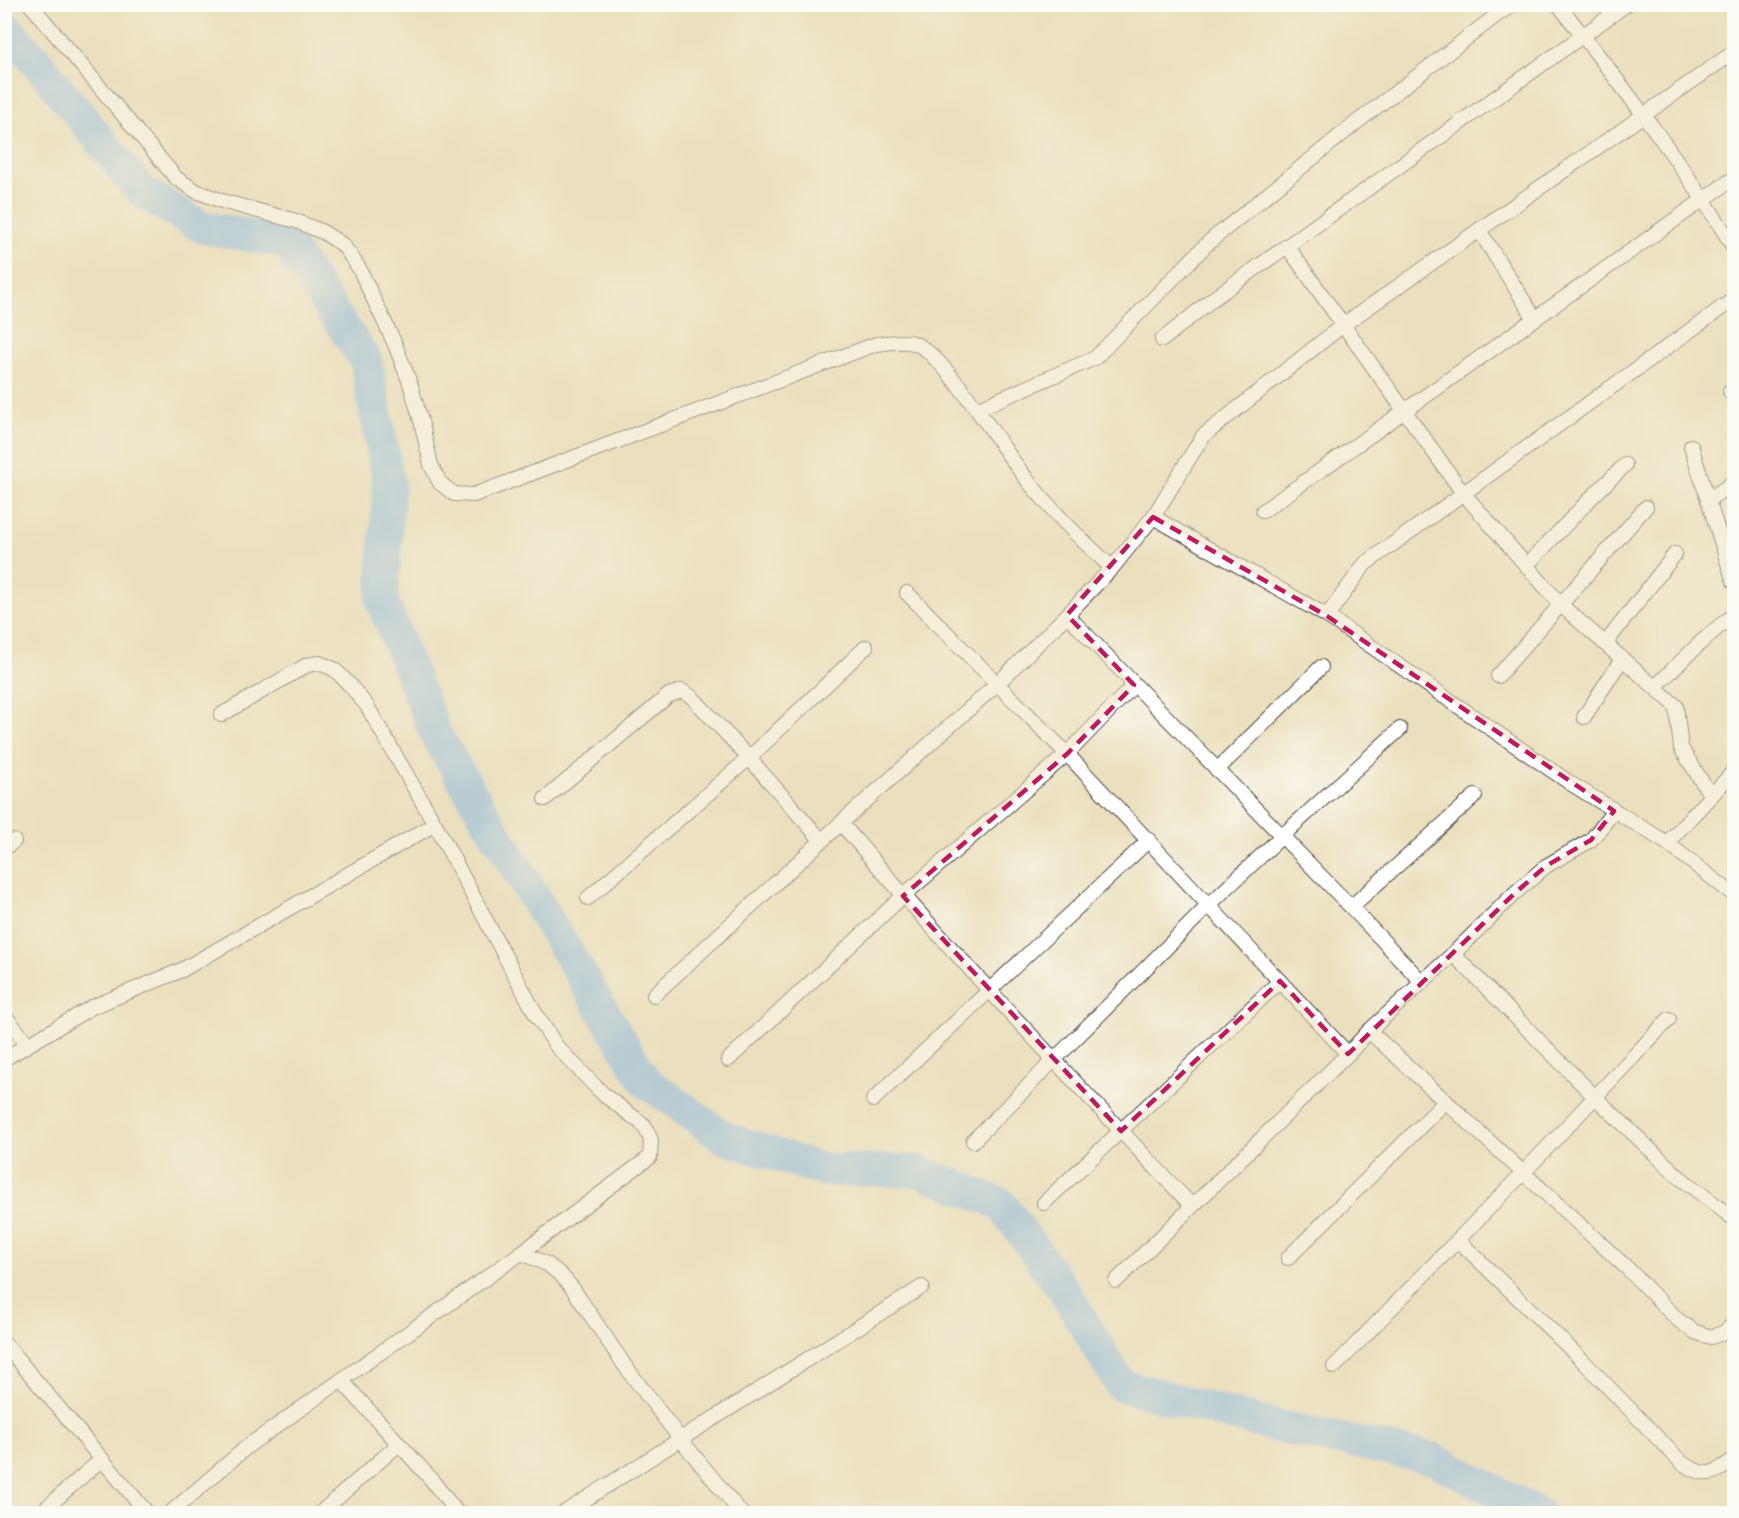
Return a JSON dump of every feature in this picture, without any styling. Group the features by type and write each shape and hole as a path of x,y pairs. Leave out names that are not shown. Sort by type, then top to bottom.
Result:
{"street":[{"path":"30,4 176,178 196,191 225,202 296,221 324,232 343,245 359,268 394,342 410,383 431,465 440,483 454,494 474,495 876,344 914,343 932,356 977,409 1014,463 1047,503 1112,568"},
{"path":"977,409 1095,358 1209,242 1493,10 1513,4"},
{"path":"1558,4 1705,199 1734,248"},
{"path":"1162,340 1214,298 1627,4"},
{"path":"654,995 841,823 997,684 1067,615 1112,568 1153,517 1203,436 1343,325 1734,52"},
{"path":"1263,511 1734,178"},
{"path":"1479,230 1535,320"},
{"path":"1287,246 1463,494 1561,605 1676,706 1681,748 1711,796"},
{"path":"1327,616 1365,564 1734,299"},
{"path":"1691,446 1734,582"},
{"path":"1526,566 1625,465"},
{"path":"1708,500 1734,482"},
{"path":"1498,676 1646,507"},
{"path":"1153,517 1327,616 1570,783 1667,843 1734,896"},
{"path":"1605,644 1675,554"},
{"path":"907,592 1068,753 1348,1054"},
{"path":"1067,615 1422,982"},
{"path":"1655,687 1708,635 1734,615"},
{"path":"588,898 749,758 866,647"},
{"path":"1584,717 1622,659"},
{"path":"169,1514 248,1446 521,1253 650,1157 651,1140 644,1125 603,1094 557,1047 535,1012 435,824 367,706 349,684 334,669 320,663 307,665 221,715"},
{"path":"1217,770 1321,667"},
{"path":"728,1060 903,896 1068,753 1134,685"},
{"path":"544,799 669,694 682,691 692,698 749,758 822,841"},
{"path":"973,1141 1209,905 1400,729"},
{"path":"1667,843 1734,771"},
{"path":"1351,907 1475,796"},
{"path":"1116,1281 1369,1031 1454,954 1515,893 1546,866 1591,840 1614,811"},
{"path":"841,823 903,896 989,990 1192,1206"},
{"path":"4,1059 92,1007 182,970 435,824"},
{"path":"873,1100 1149,840"},
{"path":"1454,954 1595,1097 1678,1176 1734,1219"},
{"path":"1044,1203 1280,981"},
{"path":"4,1015 28,1044"},
{"path":"1334,1367 1524,1172 1668,1019"},
{"path":"1369,1031 1627,1268 1678,1320 1695,1332 1711,1337 1723,1333 1734,1324"},
{"path":"1288,1258 1446,1101"},
{"path":"1458,1240 1682,1463 1695,1472 1710,1474 1734,1458"},
{"path":"521,1253 547,1264 567,1282 625,1366 739,1513"},
{"path":"562,1514 922,1287"},
{"path":"4,1343 148,1514"},
{"path":"341,1380 431,1479 458,1514"},
{"path":"319,1514 399,1444"},
{"path":"39,1514 102,1459"}],"highlighted area":[{"path":"1153,517 1327,616 1614,811 1591,840 1546,866 1515,893 1348,1054 1280,981 1121,1131 903,896 1067,754 1134,685 1067,615"}],"waterway":[{"path":"4,25 142,192 202,227 286,242 366,361 389,486 382,601 436,735 645,1081 725,1138 823,1170 918,1171 1001,1204 1065,1292 1121,1385 1267,1424 1434,1459 1539,1514"}]}
